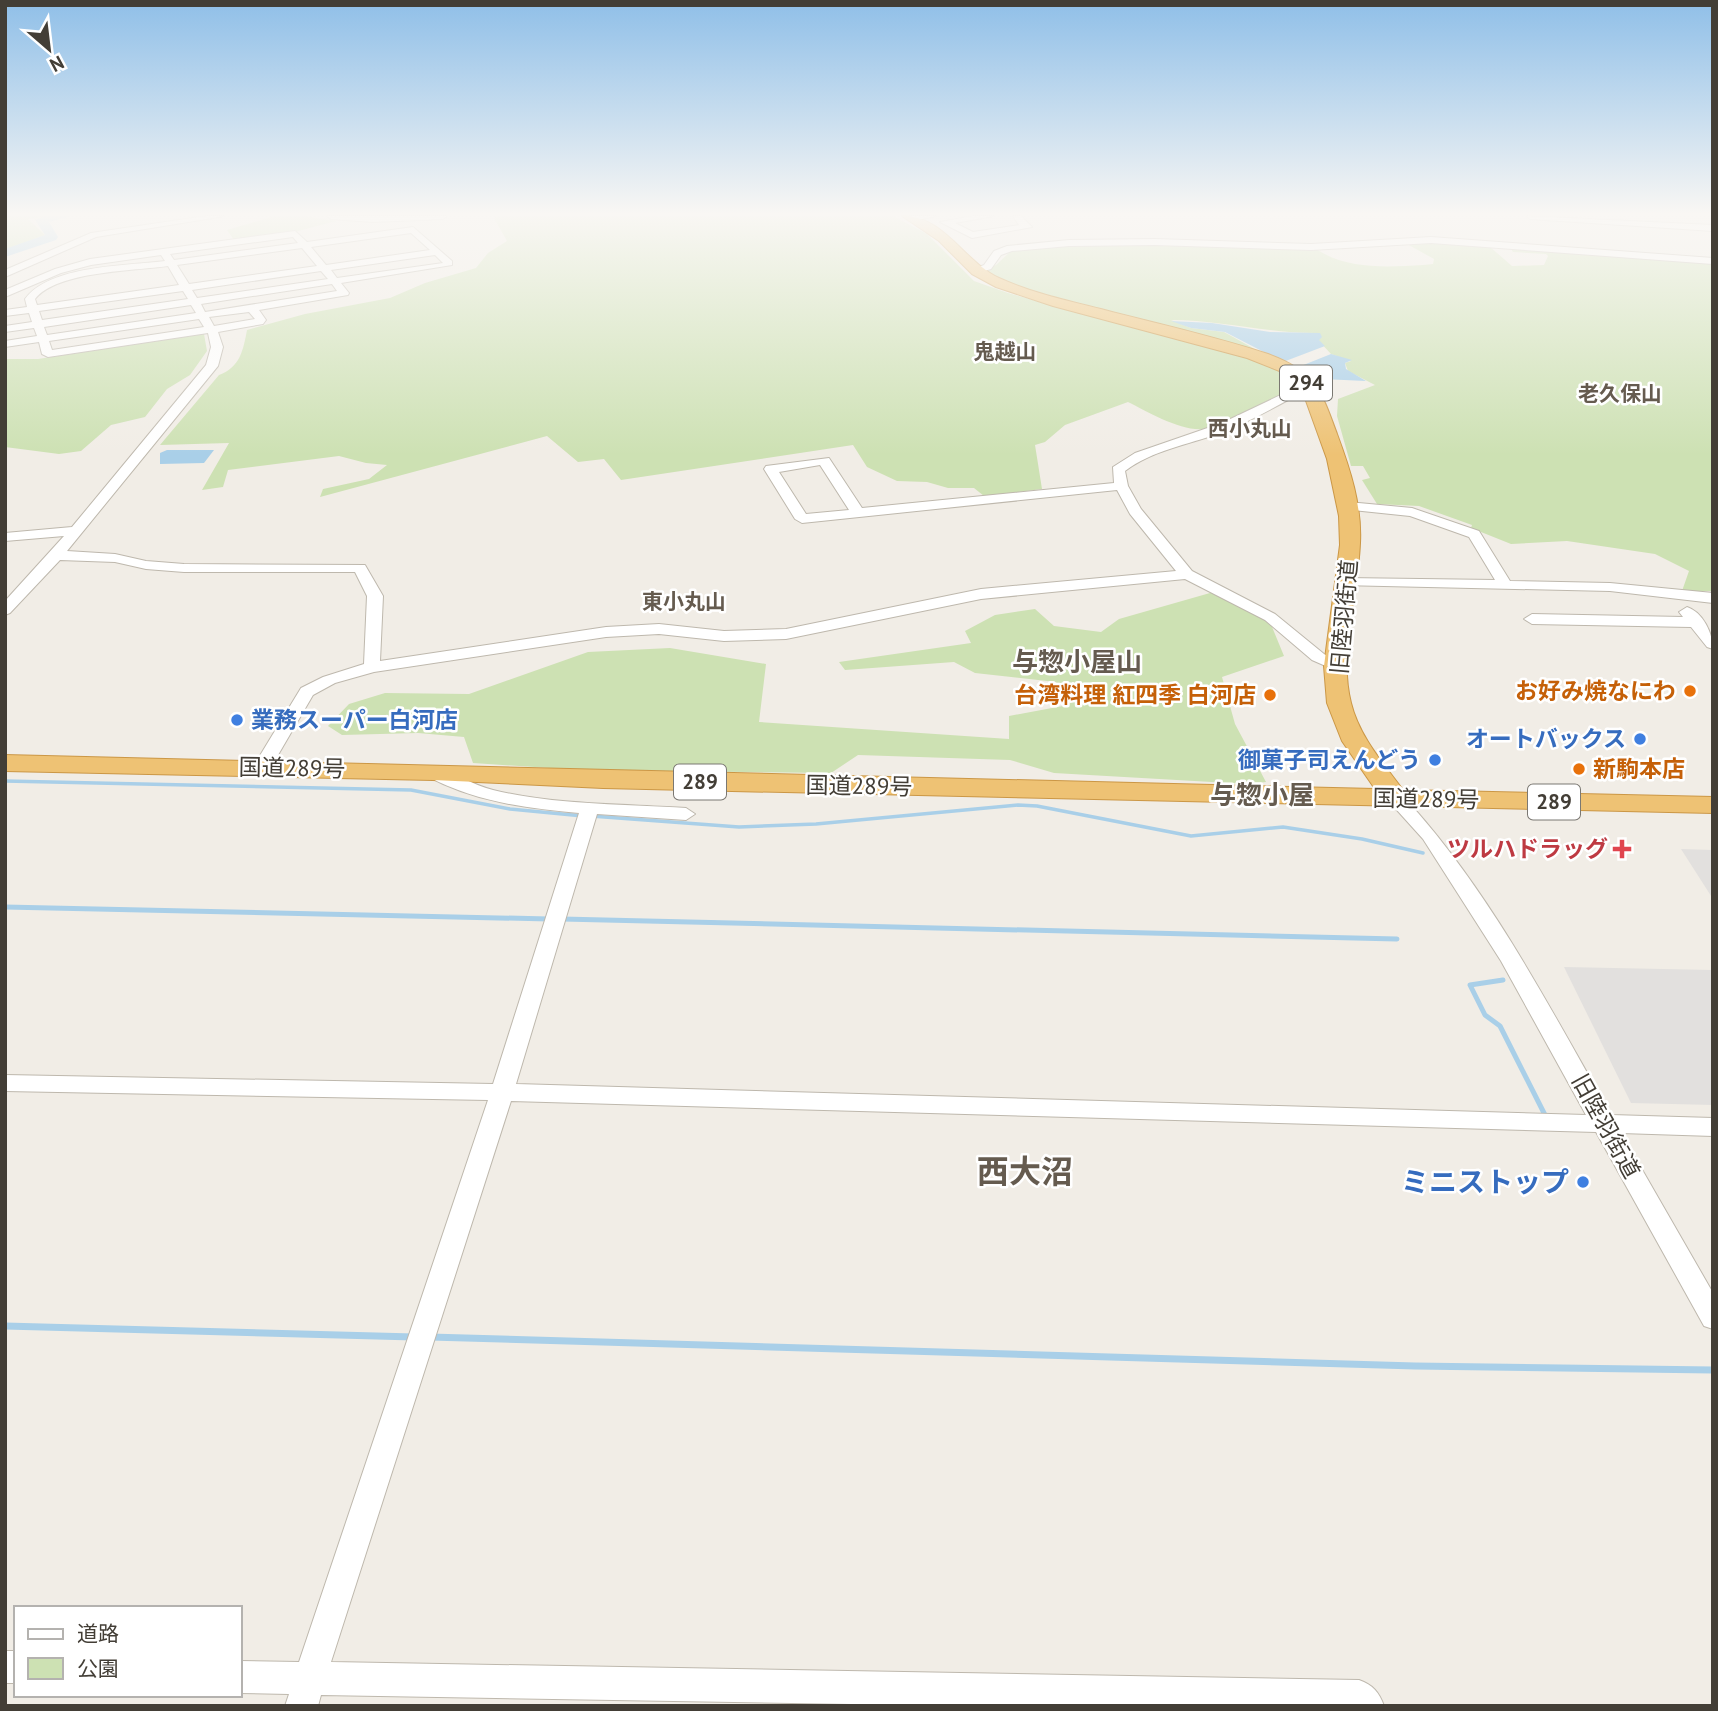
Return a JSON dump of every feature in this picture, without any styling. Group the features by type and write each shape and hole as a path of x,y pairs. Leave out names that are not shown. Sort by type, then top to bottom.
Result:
{"highway":[{"name":"294","path":"1038,296 1219,344 1296,374 1308,385"},
{"name":"旧陸羽街道","path":"1308,385 1344,478 1348,506 1350,543 1337,666 1338,700 1345,723 1359,748 1395,798"},
{"name":"国道289号","path":"5,763 262,767 603,780 1713,805"}],"street":[{"path":"32,296 33,310 48,354 259,322 261,320 252,308"},
{"path":"5,313 132,296"},
{"path":"5,610 56,555 208,372 217,347 212,330 192,296"},
{"path":"5,328 231,296"},
{"path":"5,344 335,296"},
{"path":"1308,385 1259,411 1126,463 1118,470 1121,486 1135,511 1187,574 1270,617 1318,657 1337,666"},
{"path":"858,513 824,461 771,468 802,519 1121,486"},
{"path":"1348,506 1412,512 1475,534 1505,585"},
{"path":"5,537 76,531"},
{"path":"56,555 115,558 146,565 184,568 360,568 375,596 372,667"},
{"path":"262,767 307,692 329,680 372,667 606,632 659,629 724,636 786,634 981,594 1187,574"},
{"path":"1345,582 1609,587 1713,598"},
{"path":"1670,592 1713,644"},
{"path":"1532,619 1695,622"},
{"path":"433,772 456,786 526,802 686,814"},
{"name":"旧陸羽街道","path":"1395,798 1430,836 1511,960 1713,1318"},
{"path":"305,1693 502,1093 590,808"},
{"path":"5,1083 502,1093 1712,1128"},
{"path":"242,1677 305,1693 1359,1696 1368,1706"}],"green space":[{"path":"395,296 1018,296 1260,363 1281,371 1297,386 1240,418 1204,429 1176,424 1128,402 1065,425 1045,442 1035,445 1042,489 984,496 974,488 948,488 927,482 897,481 867,467 853,445 621,480 604,459 578,462 547,436 320,497 323,489 369,479 387,465 339,456 228,470 223,487 202,490 229,443 160,445 219,375 236,363 247,330 305,314"},
{"path":"1043,296 1713,296 1713,591 1682,591 1689,571 1655,554 1567,541 1511,544 1471,528 1472,525 1419,506 1377,504 1362,480 1370,478 1363,466 1351,466 1337,416 1338,399 1375,385 1348,371 1345,363 1351,361 1331,354 1318,340 1320,333 1171,320 1191,328 1224,332 1262,353 1084,310"},
{"path":"204,334 207,351 190,375 167,389 145,417 111,425 81,451 59,454 5,447 5,359 38,359"},
{"path":"1217,591 1270,622 1284,656 1222,677 1235,724 1266,782 1247,784 1054,773 1010,760 858,755 831,773 580,770 473,763 464,737 418,733 342,735 328,726 349,704 385,693 469,694 588,652 670,648 766,664 759,722 1009,739 1009,716 1068,705 1056,682 975,673 954,662 845,670 839,662 971,643 965,631 995,615 1035,609 1054,626 1101,632 1119,619"}],"shaded area":[{"path":"1681,849 1713,850 1713,899"},
{"path":"1564,967 1713,970 1713,1105 1631,1103"}],"water":[{"path":"1171,321 1212,323 1270,332 1320,333 1322,337 1319,340 1325,346 1283,362 1225,332 1191,328"},
{"path":"1331,354 1352,360 1345,363 1346,369 1366,381 1322,379 1301,366"},
{"path":"167,450 214,450 204,463 160,464 160,453"}],"waterway":[{"path":"5,781 411,790 510,809 583,816"},
{"path":"591,816 739,827 816,824 1018,805 1037,806 1191,836 1283,827 1362,839 1423,853"},
{"path":"5,907 549,919"},
{"path":"562,919 1397,939"},
{"path":"1503,980 1470,985 1485,1015 1500,1026 1545,1115 1542,1115"},
{"path":"5,1326 414,1337"},
{"path":"430,1337 1415,1366 1713,1370"}],"place":[{"name":"お好み焼なにわ","path":"1690,691"},
{"name":"台湾料理 紅四季 白河店","path":"1270,695"},
{"name":"業務スーパー白河店","path":"237,720"},
{"name":"オートバックス","path":"1640,739"},
{"name":"御菓子司えんどう","path":"1435,760"},
{"name":"新駒本店","path":"1579,769"},
{"name":"ツルハドラッグ","path":"1622,849"},
{"name":"ミニストップ","path":"1583,1182"}],"district":[{"name":"鬼越山","path":"1005,352"},
{"name":"老久保山","path":"1620,394"},
{"name":"西小丸山","path":"1250,429"},
{"name":"東小丸山","path":"684,602"},
{"name":"与惣小屋山","path":"1077,662"},
{"name":"与惣小屋","path":"1262,795"},
{"name":"西大沼","path":"1025,1172"}]}
